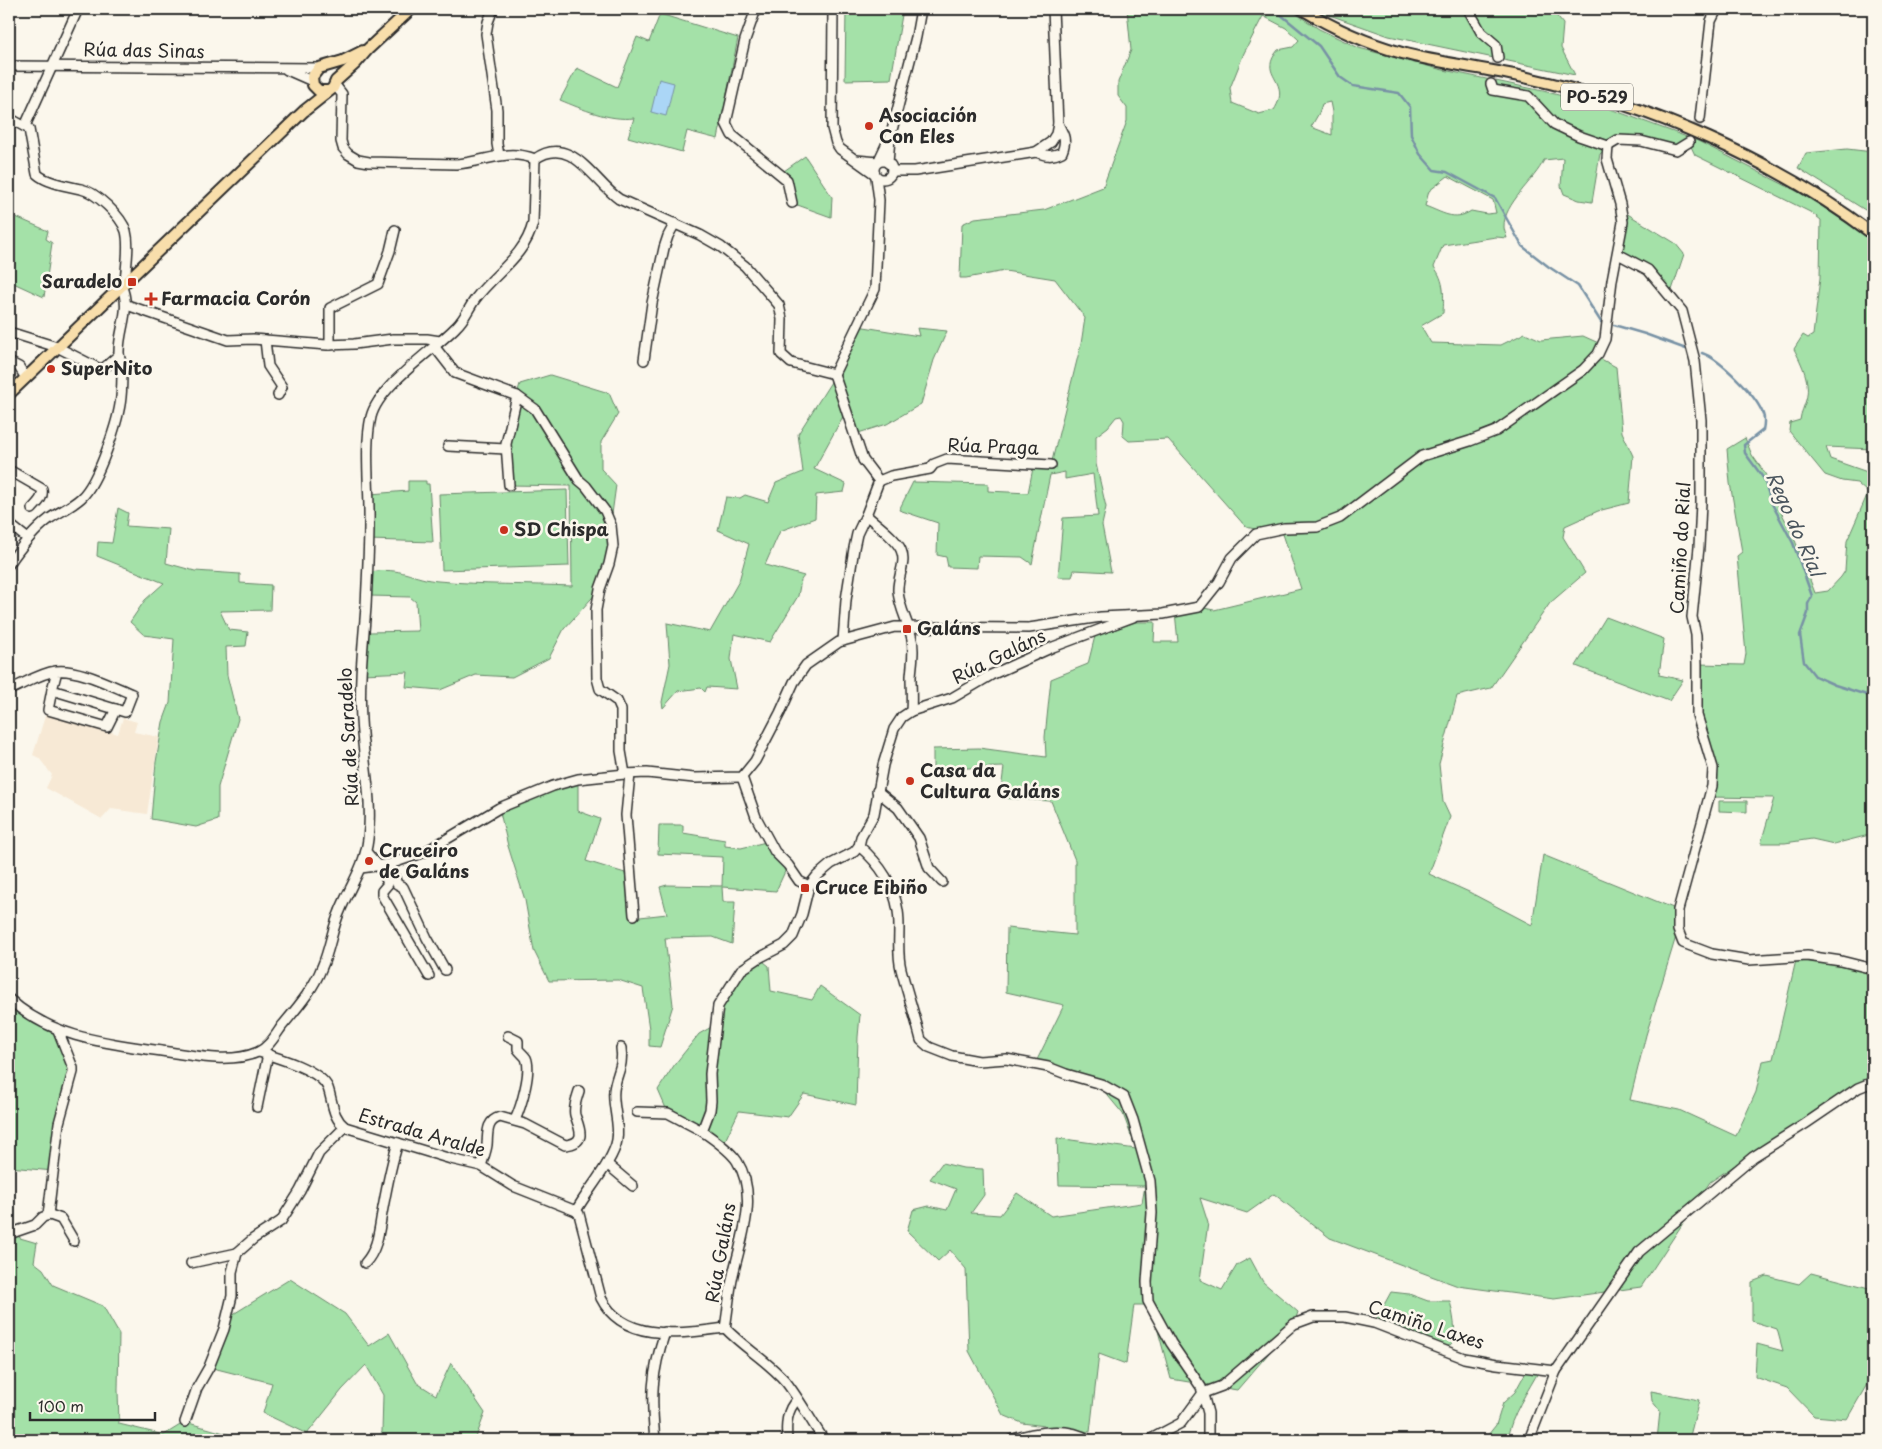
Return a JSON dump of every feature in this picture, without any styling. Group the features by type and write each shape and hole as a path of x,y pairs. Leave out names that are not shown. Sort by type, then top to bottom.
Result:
{"main road":[{"path":"9,394 123,283 304,111 333,86 368,49 411,9"},
{"name":"PO-529","path":"1302,9 1324,23 1359,39 1401,53 1528,78 1612,101 1704,136 1758,161 1798,184 1873,234"},
{"path":"304,111 314,74 323,67 368,49"},
{"path":"323,67 333,70 333,86"},
{"path":"312,83 319,91 333,86"}],"street":[{"path":"25,126 54,66 56,55 78,9"},
{"path":"493,9 486,34 497,110 497,138 500,155"},
{"path":"756,9 745,40 726,123 732,135 787,180 792,203"},
{"path":"833,9 833,133 840,149 883,180 890,174 1036,152 1051,142 1056,134 1058,124 1053,9"},
{"path":"879,200 890,174 888,163 890,138 916,37 921,9"},
{"path":"1468,9 1481,32 1496,46 1498,58"},
{"path":"1700,119 1711,21 1717,9"},
{"name":"Rúa das Sinas","path":"9,66 279,69 323,67"},
{"name":"Rúa das Sinas","path":"279,69 296,73 312,83"},
{"path":"1491,84 1493,90 1528,96 1554,124 1608,146"},
{"path":"333,86 342,94 341,141 348,154 358,160 369,162 456,164 500,155 518,154 535,159 549,152 564,153 572,156 594,174 619,199 676,223 700,235 737,258 777,302 782,319 781,354 796,365 817,368 834,374"},
{"path":"9,118 25,126 31,133 37,174 93,194 106,204 124,226 127,241 123,283 127,305 119,355 122,366 121,397 119,411 96,477 80,499 48,520 28,539 9,564"},
{"path":"1036,152 1045,156 1054,156 1062,152 1066,143 1058,124"},
{"path":"843,641 846,600 857,534 879,481 863,460 834,374 875,289 879,200 874,166 890,138"},
{"path":"1608,146 1618,140 1640,141 1676,150 1689,142"},
{"path":"361,868 385,865 425,852 515,800 578,779 647,773 694,778 742,777 755,761 794,682 806,665 843,641 884,629 908,626 1029,628 1101,617 1163,614 1199,607 1219,582 1232,558 1256,534 1284,528 1317,527 1340,518 1422,456 1496,431 1583,370 1598,354 1605,339 1612,280 1623,222 1620,204 1607,159 1608,146"},
{"name":"Rúa de Saradelo","path":"263,1053 318,977 338,916 361,868 366,852 370,822 367,770 361,722 360,675 366,609 369,531 369,430 371,417 380,398 457,327 475,298 516,257 531,232 533,223 535,159"},
{"path":"856,160 888,163"},
{"path":"644,360 652,303 664,248 668,236 676,223"},
{"path":"330,345 330,308 378,284 390,251 395,230"},
{"name":"Camiño do Rial","path":"1618,254 1648,270 1682,311 1695,361 1699,386 1701,420 1700,532 1692,617 1696,634 1696,715 1713,768 1712,786 1678,910 1678,930 1683,943 1712,954 1749,960 1807,956 1841,961 1873,969"},
{"path":"127,305 228,340 265,340 330,345 427,338 437,344 455,373 517,396 535,409 579,480 586,486 605,511 611,525 612,555 600,589 596,610 597,678 600,689 616,701 622,710 621,751 628,774 626,815 634,915"},
{"path":"9,332 57,347 101,369 119,355"},
{"path":"265,340 268,366 282,387 278,395"},
{"path":"9,362 19,368 26,378"},
{"path":"509,485 506,449 511,414 517,396"},
{"path":"448,446 506,449"},
{"name":"Rúa Praga","path":"879,481 891,476 930,469 934,464 947,459 1051,465"},
{"path":"9,470 42,489 43,494 32,509"},
{"path":"866,515 896,543 902,552 898,589 900,604 912,635 911,711"},
{"path":"9,524 28,539"},
{"name":"Rúa Galáns","path":"859,846 861,837 874,814 886,750 894,729 902,717 911,711 952,698 991,674 1053,647 1131,619 1135,615"},
{"path":"1101,617 1104,623 1102,629"},
{"path":"57,671 48,710 107,727 116,709"},
{"path":"9,690 57,671 79,674 132,694 125,712 52,690"},
{"path":"742,777 756,817 774,852 788,865 799,881 809,886"},
{"path":"877,791 898,808 919,838 930,868 942,882"},
{"path":"702,1131 711,1101 710,1074 718,1006 741,970 759,958 784,946 793,936 802,914 809,886 831,864 854,852 859,846 873,858 888,878 893,893 898,911 901,968 921,1040 929,1047 952,1056 979,1061 1006,1059 1048,1067 1101,1084 1124,1097 1133,1120 1150,1181 1152,1213 1147,1282 1148,1301 1171,1343 1203,1393 1208,1413 1208,1440"},
{"path":"366,852 374,862 385,865 397,884 403,888 445,970"},
{"path":"385,865 388,884 382,891 382,895 429,976"},
{"path":"9,999 32,1018 58,1030 112,1045 202,1057 233,1057 263,1053 257,1107"},
{"path":"48,1215 59,1123 73,1072 58,1030"},
{"path":"508,1036 518,1041 518,1049 526,1057 526,1085 522,1105 515,1120"},
{"path":"621,1048 623,1059 614,1093 618,1130 617,1142 607,1164 576,1211 579,1214 601,1298 606,1307 619,1321 634,1328 684,1333 725,1328 786,1382 824,1440"},
{"name":"Estrada Aralde","path":"263,1053 299,1066 323,1081 328,1089 336,1117 345,1127 451,1159 481,1166 513,1186 576,1211"},
{"path":"1529,1440 1556,1371 1612,1288 1639,1252 1753,1157 1858,1088 1873,1082"},
{"path":"481,1166 486,1148 488,1128 491,1122 500,1117 515,1120 542,1132 560,1144 570,1145 579,1137 580,1132 575,1109 579,1091"},
{"name":"Rúa Galáns","path":"637,1112 668,1113 702,1131 736,1160 743,1174 747,1197 747,1221 732,1279 725,1328"},
{"path":"191,1264 237,1252 280,1221 300,1191 319,1153 345,1127"},
{"path":"365,1263 374,1250 388,1180 398,1143"},
{"path":"607,1164 633,1186"},
{"path":"9,1234 34,1225 43,1216 48,1215 61,1219 74,1241"},
{"path":"184,1422 224,1329 232,1296 232,1272 237,1252"},
{"name":"Camiño Laxes","path":"1150,1440 1181,1423 1203,1393 1222,1386 1294,1324 1313,1317 1345,1317 1374,1323 1464,1358 1556,1371"},
{"path":"655,1440 652,1398 656,1359 665,1332"},
{"path":"787,1440 787,1417 789,1410 797,1400"},
{"path":"1011,1440 1027,1435 1067,1432 1089,1440"}],"shaded area":[{"path":"46,713 118,734 123,718 137,722 134,732 159,737 147,814 111,809 102,819 46,788 52,775 39,758 33,755"}],"green space":[{"path":"846,9 903,9 891,79 845,80"},
{"path":"1127,9 1289,9 1319,29 1359,48 1439,69 1543,91 1602,106 1698,141 1814,200 1873,241 1873,449 1826,447 1830,459 1873,474 1873,834 1834,844 1812,839 1785,843 1761,843 1774,798 1709,797 1713,768 1697,715 1697,664 1744,665 1746,654 1737,556 1742,552 1730,483 1727,449 1745,438 1752,455 1772,487 1778,506 1793,535 1815,593 1828,591 1845,571 1847,541 1868,493 1857,483 1842,481 1825,475 1789,431 1790,423 1800,420 1807,394 1807,380 1794,349 1803,335 1808,338 1813,335 1820,278 1821,220 1812,213 1695,155 1689,142 1676,150 1618,140 1600,154 1592,202 1579,200 1564,194 1561,186 1563,158 1544,160 1514,201 1505,218 1504,227 1507,238 1496,237 1443,245 1434,267 1442,283 1443,313 1421,326 1431,343 1501,345 1525,333 1541,340 1583,336 1603,345 1601,359 1616,367 1622,432 1633,456 1629,503 1598,511 1565,526 1563,537 1585,573 1550,603 1491,688 1457,696 1439,764 1443,802 1450,817 1429,874 1469,892 1532,925 1543,855 1678,910 1678,930 1646,1035 1630,1100 1679,1110 1736,1136 1756,1092 1763,1061 1773,1059 1796,960 1792,957 1873,969 1873,1080 1759,1149 1710,1182 1641,1287 1554,1299 1458,1286 1330,1238 1274,1194 1247,1213 1200,1198 1208,1223 1200,1280 1222,1290 1237,1265 1250,1258 1263,1282 1298,1312 1294,1324 1237,1390 1171,1379 1151,1305 1134,1305 1126,1364 1099,1354 1090,1432 1022,1423 1003,1415 969,1351 966,1269 950,1250 938,1261 907,1231 913,1210 929,1206 947,1210 956,1189 930,1179 942,1163 963,1168 983,1169 984,1195 971,1213 1000,1215 1017,1193 1051,1216 1142,1203 1145,1186 1059,1185 1057,1138 1136,1149 1123,1114 1104,1091 1035,1064 1064,1005 1006,992 1007,928 1075,935 1075,860 1051,801 1000,798 1004,767 933,769 933,749 979,748 1046,757 1045,737 1051,679 1088,664 1095,636 1136,622 1155,622 1154,642 1178,642 1175,612 1199,607 1214,610 1301,589 1283,534 1256,534 1255,529 1246,527 1168,439 1129,441 1123,436 1124,421 1121,416 1116,417 1108,427 1096,436 1096,464 1106,507 1102,525 1111,572 1074,570 1072,577 1058,577 1063,518 1098,516 1093,474 1065,479 1065,472 1050,475 1032,564 1022,557 978,556 977,568 948,567 946,557 937,555 938,523 899,510 913,482 988,484 988,491 1028,493 1033,468 1051,465 1081,344 1085,318 1055,279 1005,271 960,278 962,224 975,218 1044,210 1103,187 1127,121 1127,108 1118,96 1118,82 1131,50","holes":["1263,16 1286,28 1299,40 1293,47 1278,50 1273,58 1271,70 1280,92 1279,99 1274,110 1259,114 1232,103 1230,88 1244,53","1330,102 1332,135 1311,127 1322,104","1448,176 1493,200 1496,213 1487,214 1471,211 1459,216 1448,215 1425,206 1429,191"]},
{"path":"1315,9 1551,9 1563,24 1561,48 1575,75 1389,36"},
{"path":"660,14 738,38 718,139 687,131 682,152 628,137 634,118 605,116 560,100 577,68 617,87 637,37 649,42"},
{"path":"1847,149 1873,152 1873,215 1798,168 1806,153"},
{"path":"805,156 832,197 831,217 792,203 783,176 784,171"},
{"path":"1621,210 1675,243 1684,254 1670,296 1648,270 1618,254"},
{"path":"9,214 48,231 46,239 52,243 44,297 9,281"},
{"path":"858,326 919,336 917,328 947,331 934,360 921,404 887,424 855,434 846,411 814,469 846,484 844,492 816,495 815,518 780,531 765,565 804,576 801,580 798,596 770,642 734,634 731,659 737,689 707,687 705,692 701,688 678,691 663,708 662,702 670,664 667,623 710,632 739,581 749,544 718,530 726,497 740,498 745,495 768,502 776,483 803,472 798,434 831,382"},
{"path":"550,375 609,393 618,414 601,442 601,469 616,485 603,580 600,589 564,629 549,658 512,677 476,675 440,690 406,687 408,672 363,674 368,632 418,631 416,602 410,597 370,596 371,572 390,571 429,580 455,582 572,586 571,486 509,485 511,415 520,384"},
{"path":"408,481 426,481 426,484 429,484 433,542 369,540 370,494 408,491"},
{"name":"SD Chispa","path":"567,490 569,566 442,570 439,494"},
{"path":"118,508 128,513 126,526 169,529 166,563 195,571 240,574 240,583 271,585 270,610 220,611 229,630 248,632 246,646 226,647 227,675 238,719 218,787 218,820 196,827 151,819 156,762 163,722 170,703 174,639 144,635 130,622 145,600 164,583 97,556 98,542 112,543"},
{"path":"1606,617 1664,639 1659,675 1683,680 1669,701 1576,666"},
{"path":"578,779 578,811 600,819 586,861 625,873 631,918 667,914 660,887 667,885 722,886 723,857 658,854 659,825 683,825 683,833 725,840 725,846 741,848 766,842 788,865 776,891 722,887 723,902 735,902 732,944 713,937 665,938 673,1005 660,1047 649,1046 649,1029 643,988 618,980 549,981 534,951 525,900 508,846 499,808"},
{"path":"1719,801 1747,801 1747,812 1719,811"},
{"path":"759,958 769,966 771,991 812,1000 820,986 860,1015 856,1105 804,1094 788,1117 739,1111 722,1147 668,1113 658,1090 675,1064 699,1034 715,1025 718,1006 739,972"},
{"path":"9,999 58,1030 70,1061 70,1080 54,1171 9,1167"},
{"path":"15,1232 20,1238 37,1243 34,1262 43,1269 53,1285 103,1306 119,1334 119,1424 164,1435 185,1422 242,1438 242,1440 9,1440 9,1234"},
{"path":"1811,1273 1873,1289 1873,1374 1847,1419 1814,1416 1787,1388 1755,1377 1757,1344 1783,1351 1777,1329 1752,1321 1752,1282 1767,1276 1799,1284"},
{"path":"290,1279 345,1314 369,1346 389,1333 417,1383 436,1395 451,1363 485,1413 475,1440 378,1440 382,1432 383,1395 366,1365 342,1390 307,1434 263,1413 272,1383 209,1367 227,1318"},
{"path":"1391,1292 1409,1294 1428,1301 1450,1301 1455,1329 1452,1343 1441,1350 1374,1323"},
{"path":"1528,1368 1540,1369 1516,1412 1507,1440 1484,1440 1496,1425 1503,1403 1515,1392"},
{"path":"1651,1391 1699,1400 1689,1440 1657,1440 1660,1411 1652,1401"}],"water":[{"path":"659,79 674,83 666,116 651,112"}],"waterway":[{"name":"Rego do Rial","path":"1274,9 1319,46 1340,77 1353,86 1399,93 1410,107 1411,135 1420,154 1434,170 1447,172 1495,198 1522,246 1578,286 1601,322"},
{"name":"Rego do Rial","path":"1614,325 1686,349"},
{"name":"Rego do Rial","path":"1702,353 1718,362 1737,379 1753,397 1763,414 1763,430 1744,445 1745,453 1764,479 1771,502 1793,543 1812,596 1800,635 1804,662 1815,676 1835,685 1873,697"}],"tunnel":[{"path":"1491,84 1498,58"},
{"path":"1689,142 1700,119"}],"place":[{"name":"Asociación Con Eles","path":"869,126"},
{"name":"Saradelo","path":"132,282"},
{"name":"Farmacia Corón","path":"151,299"},
{"name":"SuperNito","path":"51,369"},
{"name":"SD Chispa","path":"504,530"},
{"name":"Galáns","path":"907,629"},
{"name":"Casa da Cultura Galáns","path":"910,781"},
{"name":"Cruceiro de Galáns","path":"369,861"},
{"name":"Cruce Eibiño","path":"805,888"}]}
